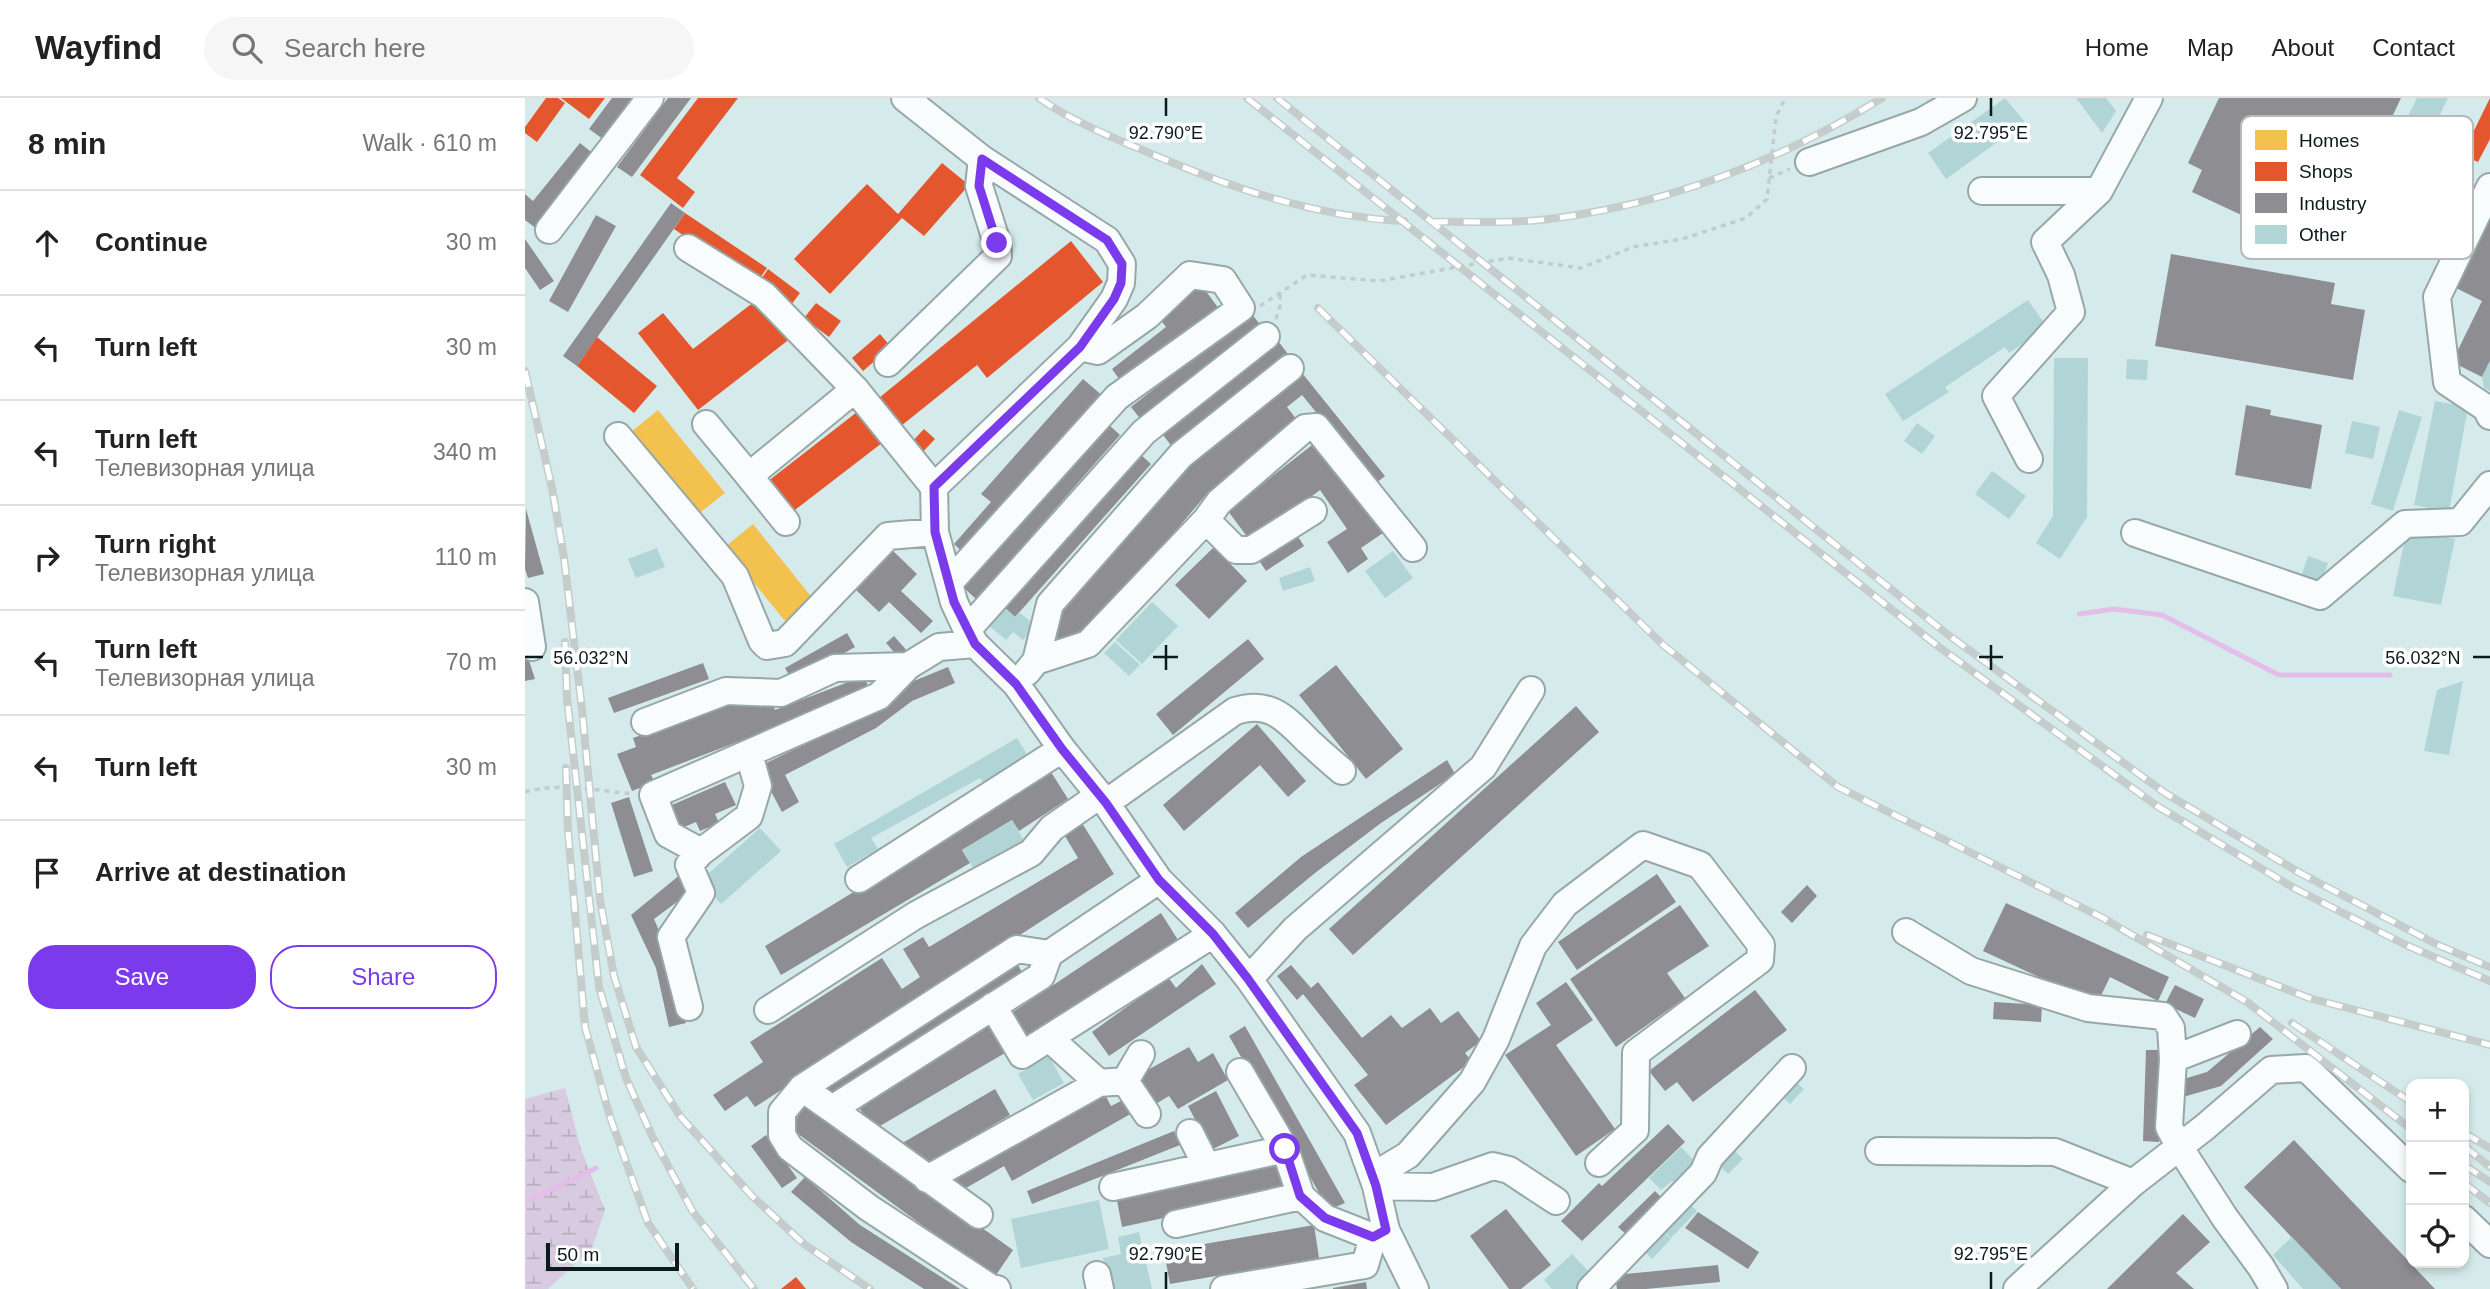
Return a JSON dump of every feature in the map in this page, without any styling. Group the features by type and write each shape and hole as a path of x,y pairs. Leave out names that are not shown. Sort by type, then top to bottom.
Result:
{"lane":[{"path":"549,230 650,98"},
{"path":"905,98 982,159 1107,240 1122,264 1121,283 1114,299 1080,347 934,487"},
{"path":"1809,162 1921,122 1963,98"},
{"path":"2029,459 1996,396 2071,312 2061,275 2045,242 2099,191 2149,98"},
{"path":"888,363 998,256 997,243 979,186 982,159"},
{"path":"2473,222 2490,187"},
{"path":"1982,191 2099,191"},
{"path":"688,248 764,295 855,389 934,487 935,532 954,602 971,637 1016,684 1062,749 1103,799 1159,880 1213,934 1357,1133 1374,1181 1379,1234 1415,1289"},
{"path":"2455,259 2437,297 2447,382 2486,408 2490,416"},
{"path":"949,583 1117,397 1241,308 1223,280 1190,275 1147,316 1098,351 1080,347"},
{"path":"701,852 668,834 653,795 879,696 908,666 939,647 971,637 1144,432 1266,336"},
{"path":"1016,684 1036,661 1050,604 1067,583 1181,455 1290,368"},
{"path":"749,477 855,389"},
{"path":"1117,397 1124,410 1144,432"},
{"path":"706,424 786,523"},
{"path":"1036,661 1088,644 1206,520 1219,502 1305,428 1316,427 1413,548"},
{"path":"618,436 735,576 762,641 767,646 785,643 888,536 935,532"},
{"path":"2135,533 2320,596 2405,524 2461,522 2490,485"},
{"path":"1206,520 1236,550 1251,550 1313,511"},
{"path":"525,603 532,647"},
{"path":"645,722 726,691 781,693 835,668 908,666"},
{"path":"1248,979 1295,929 1483,766 1531,690"},
{"path":"768,1010 916,915 1031,853 1052,828 1103,799 1235,711 1249,707 1274,711 1342,771"},
{"path":"859,879 1062,749"},
{"path":"689,1007 671,937 701,893 689,865 701,852 749,816 758,786 749,754"},
{"path":"1374,1181 1408,1155 1472,1082 1496,1039 1533,946 1565,904 1643,845 1700,865 1761,945 1760,960 1636,1053 1635,1130 1599,1163"},
{"path":"832,1109 1041,976 1049,954 1159,880"},
{"path":"1906,932 1971,971 2088,1008 2163,1016 2171,1028 2173,1059 2169,1128 2179,1148 2274,1289"},
{"path":"993,1006 1022,1055 1213,934"},
{"path":"997,1289 869,1208 790,1148 782,1135 782,1112 802,1088 1017,949 1049,954"},
{"path":"2173,1059 2237,1034"},
{"path":"1049,1038 1112,1082 1147,1114"},
{"path":"927,1179 1112,1082 1140,1054"},
{"path":"1591,1289 1703,1173 1710,1157 1792,1068"},
{"path":"2017,1289 2133,1183 2271,1070 2307,1069 2406,1163"},
{"path":"1240,1072 1285,1149 1300,1196 1325,1218 1379,1234"},
{"path":"802,1088 979,1215"},
{"path":"1190,1133 1206,1165"},
{"path":"1113,1187 1285,1149"},
{"path":"1879,1151 2055,1152 2133,1183"},
{"path":"1374,1181 1433,1187 1493,1166 1509,1170 1556,1201"},
{"path":"1176,1224 1300,1196"},
{"path":"2469,1224 2490,1244"},
{"path":"1224,1289 1365,1265 1379,1234"}],"path":[{"path":"1241,308 1263,306 1307,275 1379,281 1508,258 1581,268 1633,247 1682,239 1746,218 1767,199 1776,117 1785,98"},
{"path":"525,792 565,788 653,795"}],"green space":[{"path":"565,1088 581,1149 605,1210 592,1248 548,1289 525,1289 525,1099"}],"building: Homes":[{"path":"658,410 725,493 697,515 630,433"},
{"path":"753,524 813,599 785,621 725,547"}],"building: Shops":[{"path":"546,98 558,98 565,103 537,142 525,133 525,127"},
{"path":"561,98 605,98 589,119"},
{"path":"698,98 738,98 677,178 695,192 683,208 640,175"},
{"path":"2490,98 2490,139 2478,162 2473,160 2473,133"},
{"path":"942,163 969,185 924,236 902,218 830,294 794,259 867,184 898,214"},
{"path":"685,213 767,268 755,285 674,229"},
{"path":"1071,241 1103,282 987,378 977,365 901,426 879,398"},
{"path":"768,269 800,293 791,305 759,282"},
{"path":"759,298 791,338 698,410 638,333 663,313 693,349"},
{"path":"816,303 841,321 829,337 804,318"},
{"path":"880,334 891,347 863,371 852,358"},
{"path":"597,337 657,386 634,413 577,366"},
{"path":"857,412 882,443 791,513 767,482"},
{"path":"924,429 935,439 918,457 907,447"},
{"path":"796,1277 806,1289 781,1289"}],"building: Industry":[{"path":"612,98 634,98 603,139 589,129"},
{"path":"668,98 691,98 632,177 617,167"},
{"path":"2219,98 2401,98 2393,116 2241,116 2241,215 2192,192 2202,170 2188,163"},
{"path":"580,143 595,155 537,229 525,220 525,194 533,201"},
{"path":"671,203 685,213 577,366 563,356"},
{"path":"2490,208 2490,361 2482,377 2452,362 2482,301 2452,286 2465,259 2473,259 2473,243"},
{"path":"596,215 616,226 568,312 549,301"},
{"path":"525,239 554,281 540,290 525,268"},
{"path":"2171,254 2335,283 2331,304 2365,310 2353,380 2155,346"},
{"path":"1200,283 1219,309 1122,383 1112,369 1166,327 1157,315"},
{"path":"1251,313 1262,327 1142,421 1131,407"},
{"path":"1278,341 1288,354 1173,448 1163,435"},
{"path":"1302,373 1385,476 1375,484 1302,395 1287,407 1297,420 1205,496 1090,632 1059,640 1050,629 1058,610 1180,474"},
{"path":"1083,379 1104,397 966,555 954,544 991,502 981,494"},
{"path":"2246,405 2271,410 2270,415 2322,425 2311,489 2235,475"},
{"path":"1108,424 1120,435 976,599 964,588"},
{"path":"1316,442 1383,533 1361,548 1368,559 1348,573 1327,542 1347,529 1320,490 1251,542 1228,511"},
{"path":"1139,453 1151,464 1015,617 1003,606"},
{"path":"526,509 544,574 528,578 525,569"},
{"path":"1297,535 1304,546 1266,571 1258,559"},
{"path":"1214,547 1247,581 1209,619 1175,585"},
{"path":"892,550 917,574 901,591 933,621 921,633 889,602 879,612 855,589"},
{"path":"847,633 855,647 793,682 785,668"},
{"path":"894,636 908,652 900,659 886,643"},
{"path":"1248,639 1264,659 1173,735 1156,714"},
{"path":"525,648 535,679 525,681"},
{"path":"703,663 709,679 614,713 608,698"},
{"path":"1336,665 1403,749 1366,779 1299,695"},
{"path":"948,667 955,683 912,701 876,728 785,775 799,802 782,812 758,767 867,714 904,685"},
{"path":"864,676 870,691 651,775 655,782 632,791 617,754 636,747 633,738 738,701 772,701 775,710"},
{"path":"1576,706 1599,732 1353,955 1329,929"},
{"path":"1257,724 1306,781 1288,797 1260,765 1184,831 1163,805"},
{"path":"1447,760 1455,774 1381,823 1248,928 1235,913 1301,857"},
{"path":"1051,772 1068,799 1019,831 1012,820 962,850 970,863 781,975 765,946"},
{"path":"725,782 736,805 715,814 719,823 700,831 696,822 675,831 665,808"},
{"path":"629,797 653,871 634,877 611,803"},
{"path":"1080,820 1114,874 755,1107 747,1096 725,1111 713,1095 763,1062 750,1042 882,958 902,989 920,977 903,949 923,937 929,947 1078,858 1062,831"},
{"path":"681,874 693,890 654,919 674,966 686,1023 669,1027 656,968 631,915"},
{"path":"1657,874 1676,902 1577,970 1558,942"},
{"path":"1807,885 1817,896 1792,923 1781,912"},
{"path":"2006,903 2169,977 2158,1001 2110,977 2097,1004 1983,951"},
{"path":"1680,905 1709,946 1667,973 1685,998 1616,1047 1570,979"},
{"path":"1161,913 1178,940 1024,1043 1007,1016"},
{"path":"1014,959 1024,975 834,1098 825,1084"},
{"path":"1202,964 1216,984 1109,1056 1092,1032 1168,977 1176,988"},
{"path":"1291,965 1311,988 1318,982 1362,1038 1391,1015 1402,1028 1430,1008 1441,1023 1458,1011 1481,1041 1465,1053 1472,1061 1386,1125 1354,1085 1368,1075 1303,994 1297,1000 1277,976"},
{"path":"1566,982 1593,1020 1556,1045 1615,1129 1576,1156 1505,1055 1551,1025 1536,1003"},
{"path":"2175,985 2204,999 2195,1018 2165,1004"},
{"path":"1755,990 1787,1030 1693,1102 1677,1082 1665,1091 1649,1071"},
{"path":"1994,1002 2042,1005 2041,1022 1993,1019"},
{"path":"989,1026 1005,1053 873,1130 857,1104"},
{"path":"1245,1026 1345,1203 1329,1210 1229,1036"},
{"path":"2260,1027 2273,1039 2221,1086 2183,1097 2180,1080 2207,1072"},
{"path":"1189,1047 1198,1062 1213,1053 1228,1080 1178,1109 1169,1096 1154,1105 1137,1076"},
{"path":"2146,1050 2162,1050 2159,1142 2143,1141"},
{"path":"995,1089 1010,1115 925,1165 899,1145"},
{"path":"1103,1091 1111,1106 1125,1099 1134,1112 1012,1181 1004,1166 961,1191 953,1177"},
{"path":"1216,1091 1239,1136 1211,1150 1188,1106"},
{"path":"807,1103 1013,1250 994,1278 790,1128"},
{"path":"1668,1124 1685,1142 1582,1241 1561,1221 1599,1183 1602,1186"},
{"path":"1174,1131 1180,1145 1032,1204 1027,1191"},
{"path":"766,1135 797,1178 782,1188 751,1146"},
{"path":"2294,1140 2406,1258 2406,1268 2415,1268 2435,1289 2341,1289 2244,1187"},
{"path":"1281,1160 1288,1191 1122,1227 1116,1195"},
{"path":"805,1177 860,1225 960,1289 924,1289 851,1242 791,1192"},
{"path":"1655,1191 1666,1202 1630,1238 1618,1227"},
{"path":"1506,1209 1551,1265 1521,1289 1509,1289 1470,1236"},
{"path":"1698,1212 1759,1252 1748,1269 1685,1228"},
{"path":"2183,1214 2210,1242 2176,1273 2194,1289 2107,1289"},
{"path":"1314,1225 1319,1258 1170,1284 1164,1251"},
{"path":"1718,1265 1720,1282 1617,1289 1615,1275"},
{"path":"1366,1282 1367,1289 1333,1289 1333,1288"}],"building: Other":[{"path":"2005,98 2025,122 1946,179 1928,153"},
{"path":"2076,98 2106,98 2116,111 2102,133"},
{"path":"2417,98 2448,98 2439,116 2408,116"},
{"path":"2028,300 2047,327 2009,353 2005,347 1945,387 1949,392 1903,421 1885,394"},
{"path":"2054,358 2088,358 2087,517 2060,559 2036,543 2053,516"},
{"path":"2127,359 2148,360 2147,380 2126,379"},
{"path":"2490,361 2490,391 2484,388 2482,377"},
{"path":"2435,401 2468,407 2449,512 2414,505"},
{"path":"2399,410 2422,417 2393,511 2371,504"},
{"path":"2352,421 2380,427 2373,459 2345,453"},
{"path":"1917,423 1935,436 1922,454 1904,441"},
{"path":"1992,471 2026,496 2009,519 1975,494"},
{"path":"2407,529 2455,539 2441,605 2393,596"},
{"path":"657,548 665,567 636,578 628,559"},
{"path":"1393,551 1413,578 1385,598 1365,571"},
{"path":"2308,556 2328,563 2321,583 2301,577"},
{"path":"1310,567 1315,581 1283,591 1279,578"},
{"path":"1152,602 1178,626 1142,664 1116,640"},
{"path":"1003,606 1015,617 1019,612 1036,626 1023,640 1013,632 1006,640 987,624"},
{"path":"1115,642 1140,665 1129,676 1104,653"},
{"path":"2463,681 2449,755 2424,751 2437,690"},
{"path":"1017,738 1029,758 984,785 980,778 871,838 878,849 847,867 834,844"},
{"path":"1012,820 1026,844 977,874 962,850"},
{"path":"760,828 781,851 721,904 700,881"},
{"path":"1049,1056 1064,1083 1033,1100 1018,1074"},
{"path":"1792,1078 1804,1089 1790,1104 1778,1093"},
{"path":"1681,1147 1700,1167 1679,1188 1672,1181 1661,1190 1649,1178"},
{"path":"1731,1147 1743,1159 1728,1174 1716,1163"},
{"path":"1099,1200 1109,1249 1021,1268 1011,1219"},
{"path":"1685,1200 1697,1211 1671,1238 1659,1226"},
{"path":"1658,1227 1671,1239 1652,1259 1640,1247"},
{"path":"1139,1232 1152,1289 1115,1289 1113,1280 1107,1280 1103,1258 1121,1254 1118,1237"},
{"path":"2292,1237 2341,1289 2303,1289 2273,1255"},
{"path":"1572,1254 1594,1277 1581,1289 1552,1289 1544,1280"}],"waterway":[{"path":"2079,614 2114,609 2162,615 2279,675 2390,675"},
{"path":"525,1202 596,1168"}],"railway":[{"path":"1039,98 1101,132 1236,187 1336,213 1404,221"},
{"path":"1247,98 1935,644 2157,806 2294,888 2406,945 2490,981"},
{"path":"1277,98 1947,634 2165,793 2300,873 2438,945 2490,967"},
{"path":"1432,222 1535,221 1637,203 1680,191 1763,160 1843,121 1882,98"},
{"path":"1318,308 1662,644 1838,787 2103,918 2247,1002 2406,1125"},
{"path":"525,371 552,488 564,558 600,900 614,976 636,1047 680,1116 752,1196 804,1244 870,1289"},
{"path":"565,642 567,698 599,987 626,1078 653,1138 693,1212 754,1289"},
{"path":"566,768 568,831 585,1027 610,1117 648,1223 693,1289"},
{"path":"2147,935 2309,998 2490,1045"},
{"path":"2292,1023 2406,1099"},
{"path":"2469,1136 2490,1148"},
{"path":"2469,1150 2490,1167"},
{"path":"2469,1168 2490,1182"},
{"path":"2469,1187 2490,1203"}],"route":[{"path":"997,243 979,186 982,159 1107,240 1122,264 1121,283 1114,299 1080,347 934,487 935,532 954,602 975,644 1016,684 1062,749 1106,803 1159,880 1213,934 1357,1133 1376,1186 1386,1230 1373,1237 1325,1218 1300,1196 1285,1149"}]}
